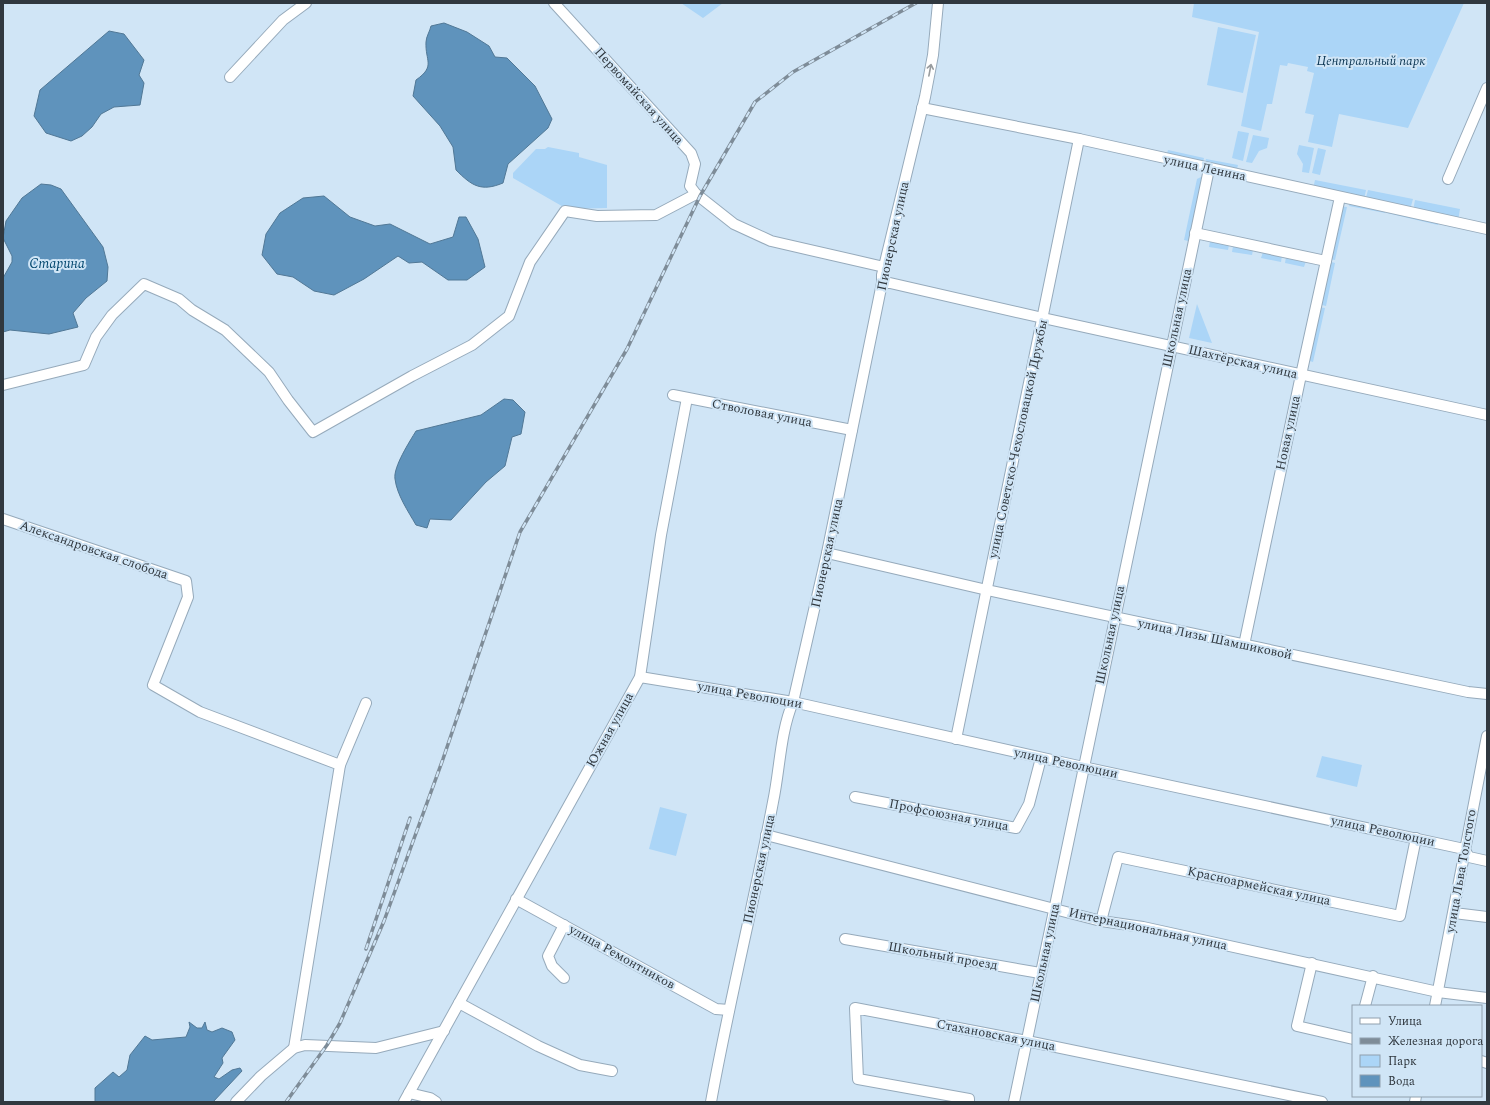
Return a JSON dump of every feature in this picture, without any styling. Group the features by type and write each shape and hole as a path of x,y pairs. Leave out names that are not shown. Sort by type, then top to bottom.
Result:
{"street":[{"path":"230,78 283,20 306,3"},
{"name":"Первомайская улица","path":"554,3 691,153 695,164 690,186 698,195"},
{"name":"Пионерская улица","path":"711,1102 729,1010 774,802 788,715 793,702 827,553 884,267 922,108 933,54 938,3"},
{"path":"1448,179 1487,88"},
{"name":"улица Ленина","path":"922,108 1078,139 1487,229"},
{"name":"улица Советско-Чехословацкой Дружбы","path":"956,739 1043,318 1078,139"},
{"name":"Школьная улица","path":"1014,1102 1209,169"},
{"path":"3,385 84,365 96,337 112,315 144,284 179,299 225,330 269,372 288,400 314,432 412,376 472,345 509,316 530,262 565,211 597,216 656,215 698,195 734,224 771,242 884,267"},
{"name":"Новая улица","path":"1244,645 1300,375 1340,197"},
{"path":"1195,234 1326,262"},
{"name":"Шахтёрская улица","path":"882,283 890,283 1300,375 1487,415"},
{"name":"Стволовая улица","path":"673,395 852,430"},
{"name":"Южная улица","path":"404,1102 640,677 662,535 687,398"},
{"name":"Александровская слобода","path":"3,519 186,581 188,597 153,685 200,712 340,765"},
{"name":"улица Лизы Шамшиковой","path":"827,553 1114,618 1468,692 1487,694"},
{"name":"улица Революции","path":"640,677 793,702 1041,758 1464,848 1469,857 1487,860"},
{"path":"294,1048 340,765 366,703"},
{"name":"улица Льва Толстого","path":"1435,1005 1454,913 1464,848 1487,736"},
{"name":"Профсоюзная улица","path":"855,797 1016,828 1029,804 1041,758"},
{"name":"Интернациональная улица","path":"766,835 1101,921 1143,927 1373,976 1438,992 1482,1000"},
{"name":"Красноармейская улица","path":"1101,921 1118,857 1400,916 1416,838"},
{"name":"улица Ремонтников","path":"516,899 716,1009 729,1010"},
{"path":"1454,913 1487,917"},
{"path":"564,925 548,956 552,966 564,978"},
{"name":"Школьный проезд","path":"845,939 1040,973"},
{"path":"1312,963 1297,1026 1352,1039"},
{"path":"1365,1005 1373,976"},
{"path":"459,1002 538,1046 580,1065 612,1071"},
{"name":"Стахановская улица","path":"969,1102 969,1099 858,1079 854,1008 1027,1041 1322,1102"},
{"path":"236,1102 261,1076 294,1048 305,1045 376,1048 444,1031"},
{"path":"409,1092 430,1098 436,1102"}],"green space":[{"path":"681,3 723,3 703,18"},
{"name":"Центральный парк","path":"1194,3 1464,3 1408,128 1339,114 1332,147 1308,142 1314,115 1305,113 1314,73 1307,71 1308,67 1288,63 1287,66 1280,65 1272,104 1267,104 1261,131 1241,126 1259,32 1192,17"},
{"path":"1218,27 1256,35 1243,93 1207,85"},
{"path":"1238,131 1249,133 1243,161 1232,158"},
{"path":"1253,135 1269,138 1267,148 1259,151 1252,163 1246,162"},
{"path":"1299,145 1314,148 1309,173 1302,172 1303,164 1297,154"},
{"path":"548,147 579,153 579,157 607,165 607,208 567,209 513,178 513,173 536,149 545,149"},
{"path":"1318,148 1326,150 1320,175 1312,173"},
{"path":"1168,150 1204,158 1202,166 1166,157"},
{"path":"1206,159 1238,165 1236,173 1204,166"},
{"path":"1201,177 1205,178 1192,242 1184,240 1197,179"},
{"path":"1315,180 1366,190 1364,200 1313,189"},
{"path":"1368,190 1413,199 1410,210 1365,201"},
{"path":"1415,200 1460,209 1458,221 1413,211"},
{"path":"1351,201 1386,208 1385,213 1349,206"},
{"path":"1339,206 1347,207 1335,260 1328,259"},
{"path":"1388,209 1440,220 1438,225 1387,213"},
{"path":"1210,241 1229,245 1228,250 1209,247"},
{"path":"1233,246 1253,250 1252,255 1232,252"},
{"path":"1263,252 1282,256 1281,262 1261,258"},
{"path":"1286,257 1306,261 1304,267 1285,263"},
{"path":"1328,261 1335,263 1326,306 1318,304"},
{"path":"1197,304 1212,343 1189,338"},
{"path":"1318,307 1325,308 1313,362 1306,360"},
{"path":"1322,756 1362,765 1357,787 1316,777"},
{"path":"660,807 687,814 676,856 649,849"}],"water":[{"path":"444,23 467,32 489,46 495,57 507,58 535,86 552,119 548,128 508,164 503,183 495,186 483,187 472,184 456,170 453,147 440,126 413,96 416,80 426,71 428,67 426,42 431,26"},
{"path":"109,31 124,34 144,60 139,75 144,83 140,105 114,107 101,114 92,127 82,136 71,141 46,133 34,116 40,90"},
{"name":"Cтарина","path":"41,184 51,185 61,189 103,247 108,267 107,281 86,298 73,313 78,327 49,334 10,330 3,332 3,278 12,262 12,256 3,238 6,221 22,198"},
{"path":"324,196 350,217 375,226 390,224 430,244 453,237 459,217 466,217 478,239 485,267 467,280 448,280 422,262 409,263 398,256 364,279 334,295 314,291 293,277 277,274 262,255 266,234 280,213 303,198"},
{"path":"504,399 513,400 525,412 521,434 512,437 505,466 486,482 451,520 430,519 427,528 416,525 400,497 396,485 395,474 399,461 416,431 481,415"},
{"path":"189,1022 197,1028 202,1028 205,1022 207,1030 212,1032 222,1028 232,1032 235,1040 222,1058 223,1063 214,1077 219,1079 232,1070 240,1068 242,1071 213,1102 95,1102 95,1088 113,1072 119,1077 127,1070 130,1055 145,1036 152,1040 186,1037 190,1027"}],"railway":[{"path":"286,1102 327,1045 340,1023 384,921 443,759 520,532 627,349 700,196 755,102 793,72 916,3"},
{"path":"366,949 410,818"}]}
